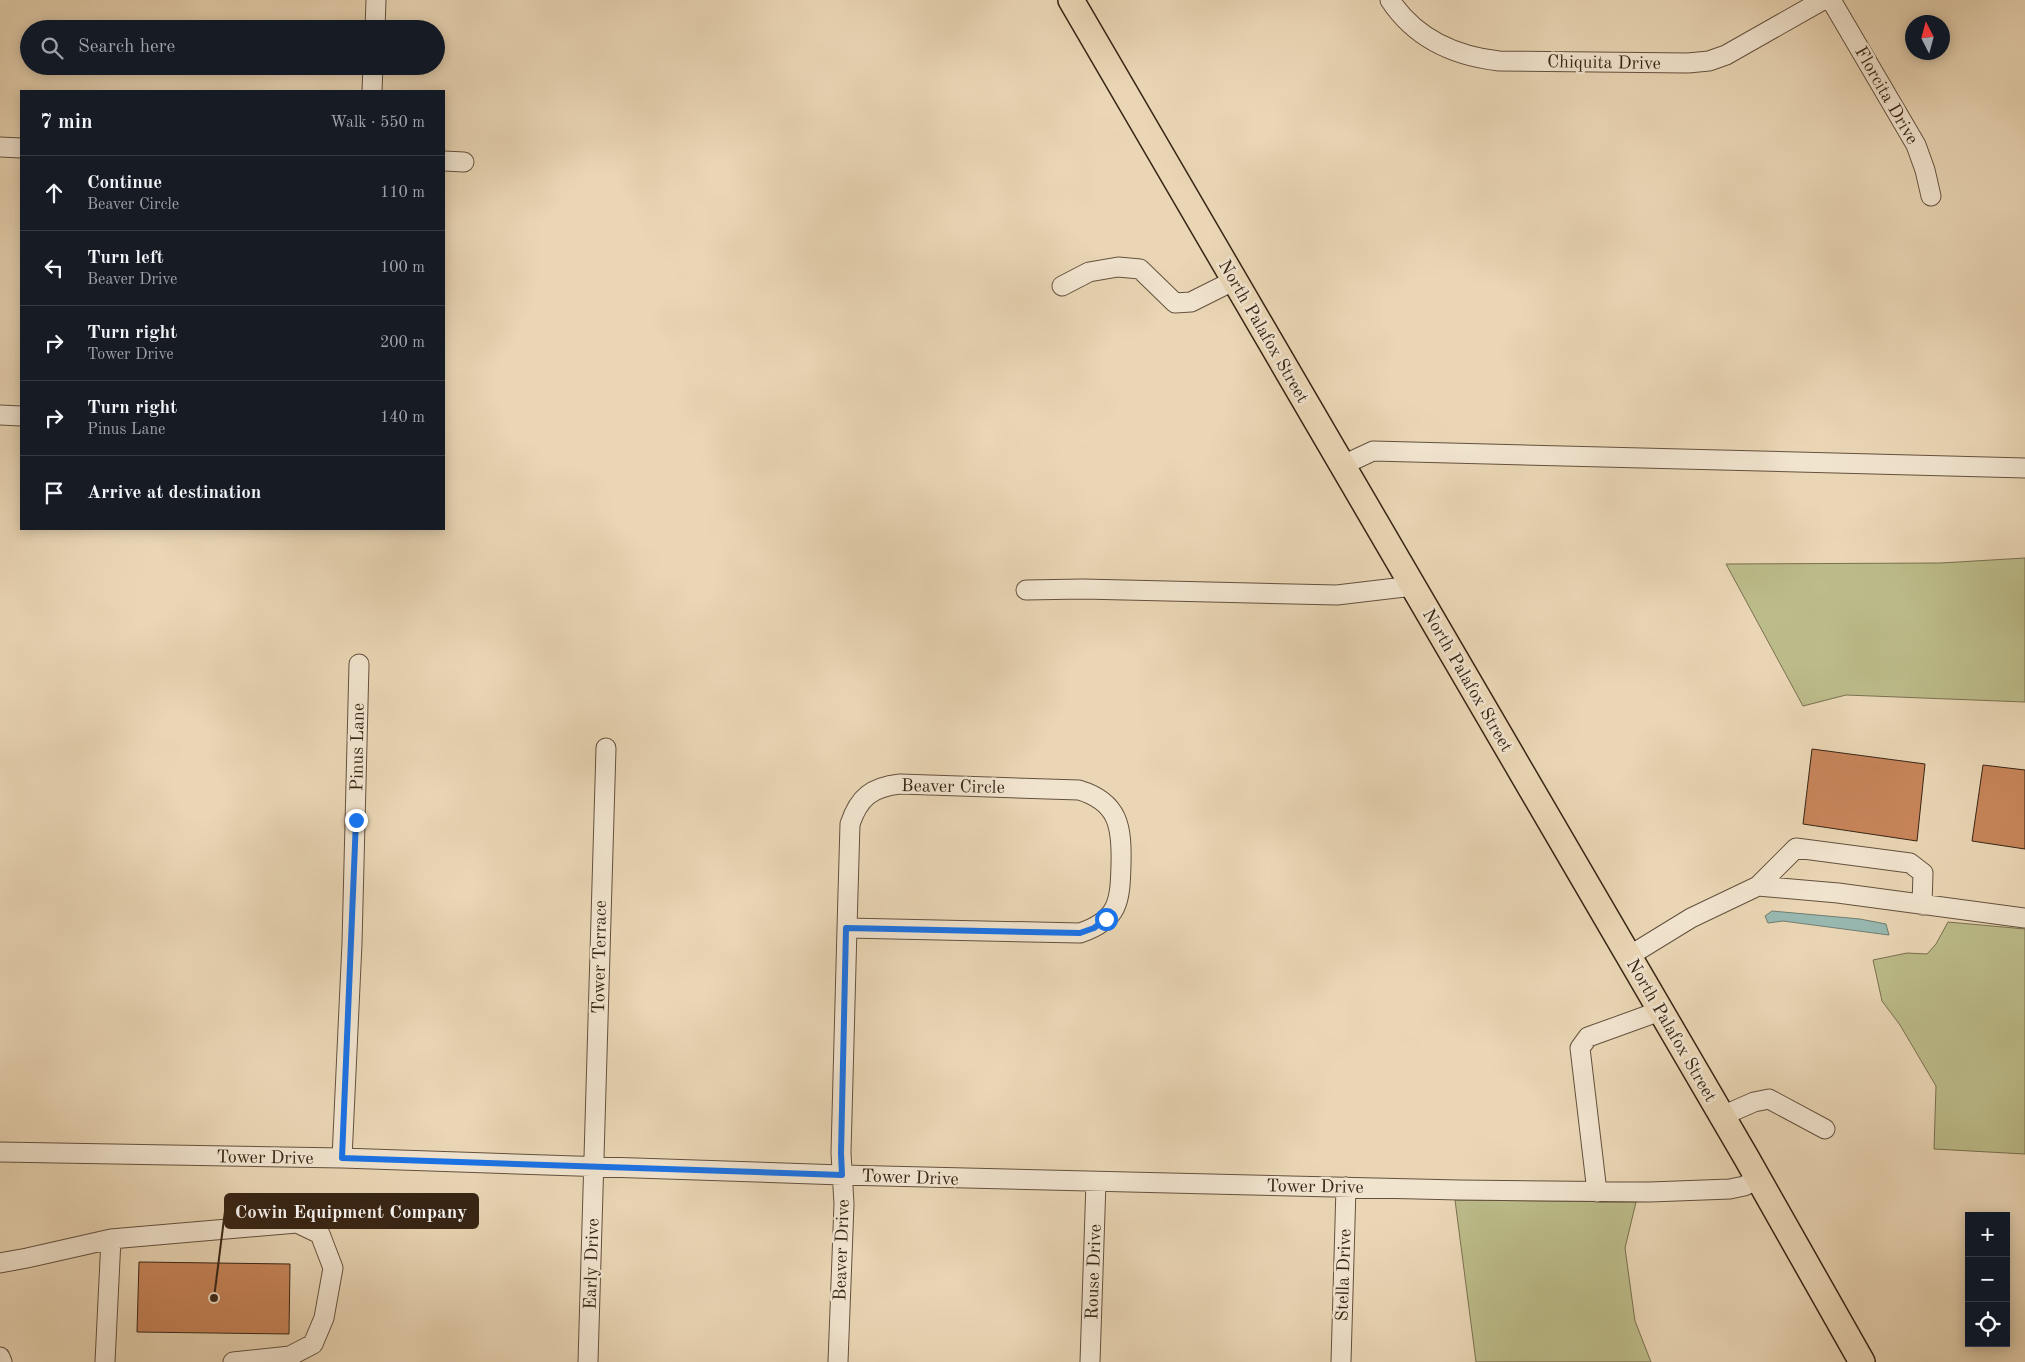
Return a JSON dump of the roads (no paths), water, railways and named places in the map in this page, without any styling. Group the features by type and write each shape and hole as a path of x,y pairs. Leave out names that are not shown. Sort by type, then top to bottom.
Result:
{"main road":[{"name":"North Palafox Street","path":"1071,0 1722,1116 1862,1362"}],"street":[{"path":"375,20 376,0"},
{"name":"Chiquita Drive","path":"1390,0 1410,22 1431,40 1451,51 1474,58 1498,61 1688,63 1709,61 1726,55 1823,0"},
{"name":"Florcita Drive","path":"1831,0 1916,145 1925,170 1931,196"},
{"path":"372,90 373,75"},
{"path":"0,147 20,148"},
{"path":"445,161 464,162"},
{"path":"1062,286 1089,272 1118,267 1140,269 1175,302 1191,302 1235,280"},
{"path":"0,416 20,416"},
{"path":"1342,465 1374,451 2025,468"},
{"path":"1026,590 1337,595 1413,586"},
{"name":"Pinus Lane","path":"342,1158 354,858 359,664"},
{"name":"Tower Terrace","path":"594,1166 606,748"},
{"name":"Beaver Circle","path":"900,784 1079,790 1092,794 1105,803 1115,815 1122,842 1120,895 1114,909 1106,919 1094,928 1080,933 846,928 850,824 854,811 861,800 872,791 885,786 900,784"},
{"path":"1629,956 1691,918 1758,886 1796,848 1910,863 1923,874 1922,905"},
{"path":"1758,886 1838,893 2025,918"},
{"name":"Beaver Drive","path":"838,1362 844,1204 841,1153 846,928"},
{"path":"1597,1192 1580,1048 1588,1037 1660,1011"},
{"path":"1722,1116 1754,1102 1769,1099 1825,1129"},
{"name":"Tower Drive","path":"0,1152 342,1158 1096,1182 1597,1192 1730,1189 1758,1180"},
{"name":"Early Drive","path":"588,1362 594,1166"},
{"name":"Rouse Drive","path":"1090,1362 1096,1182"},
{"name":"Stella Drive","path":"1341,1362 1346,1187"},
{"path":"0,1263 111,1238 297,1222 320,1234 333,1268 324,1318 313,1344 290,1356 233,1362"},
{"path":"105,1362 111,1238"},
{"path":"0,1358 2,1362"}],"water":[{"path":"1772,911 1860,919 1886,924 1889,935 1783,921 1768,923 1765,916"}],"place":[{"name":"Cowin Equipment Company","path":"214,1298"}]}
